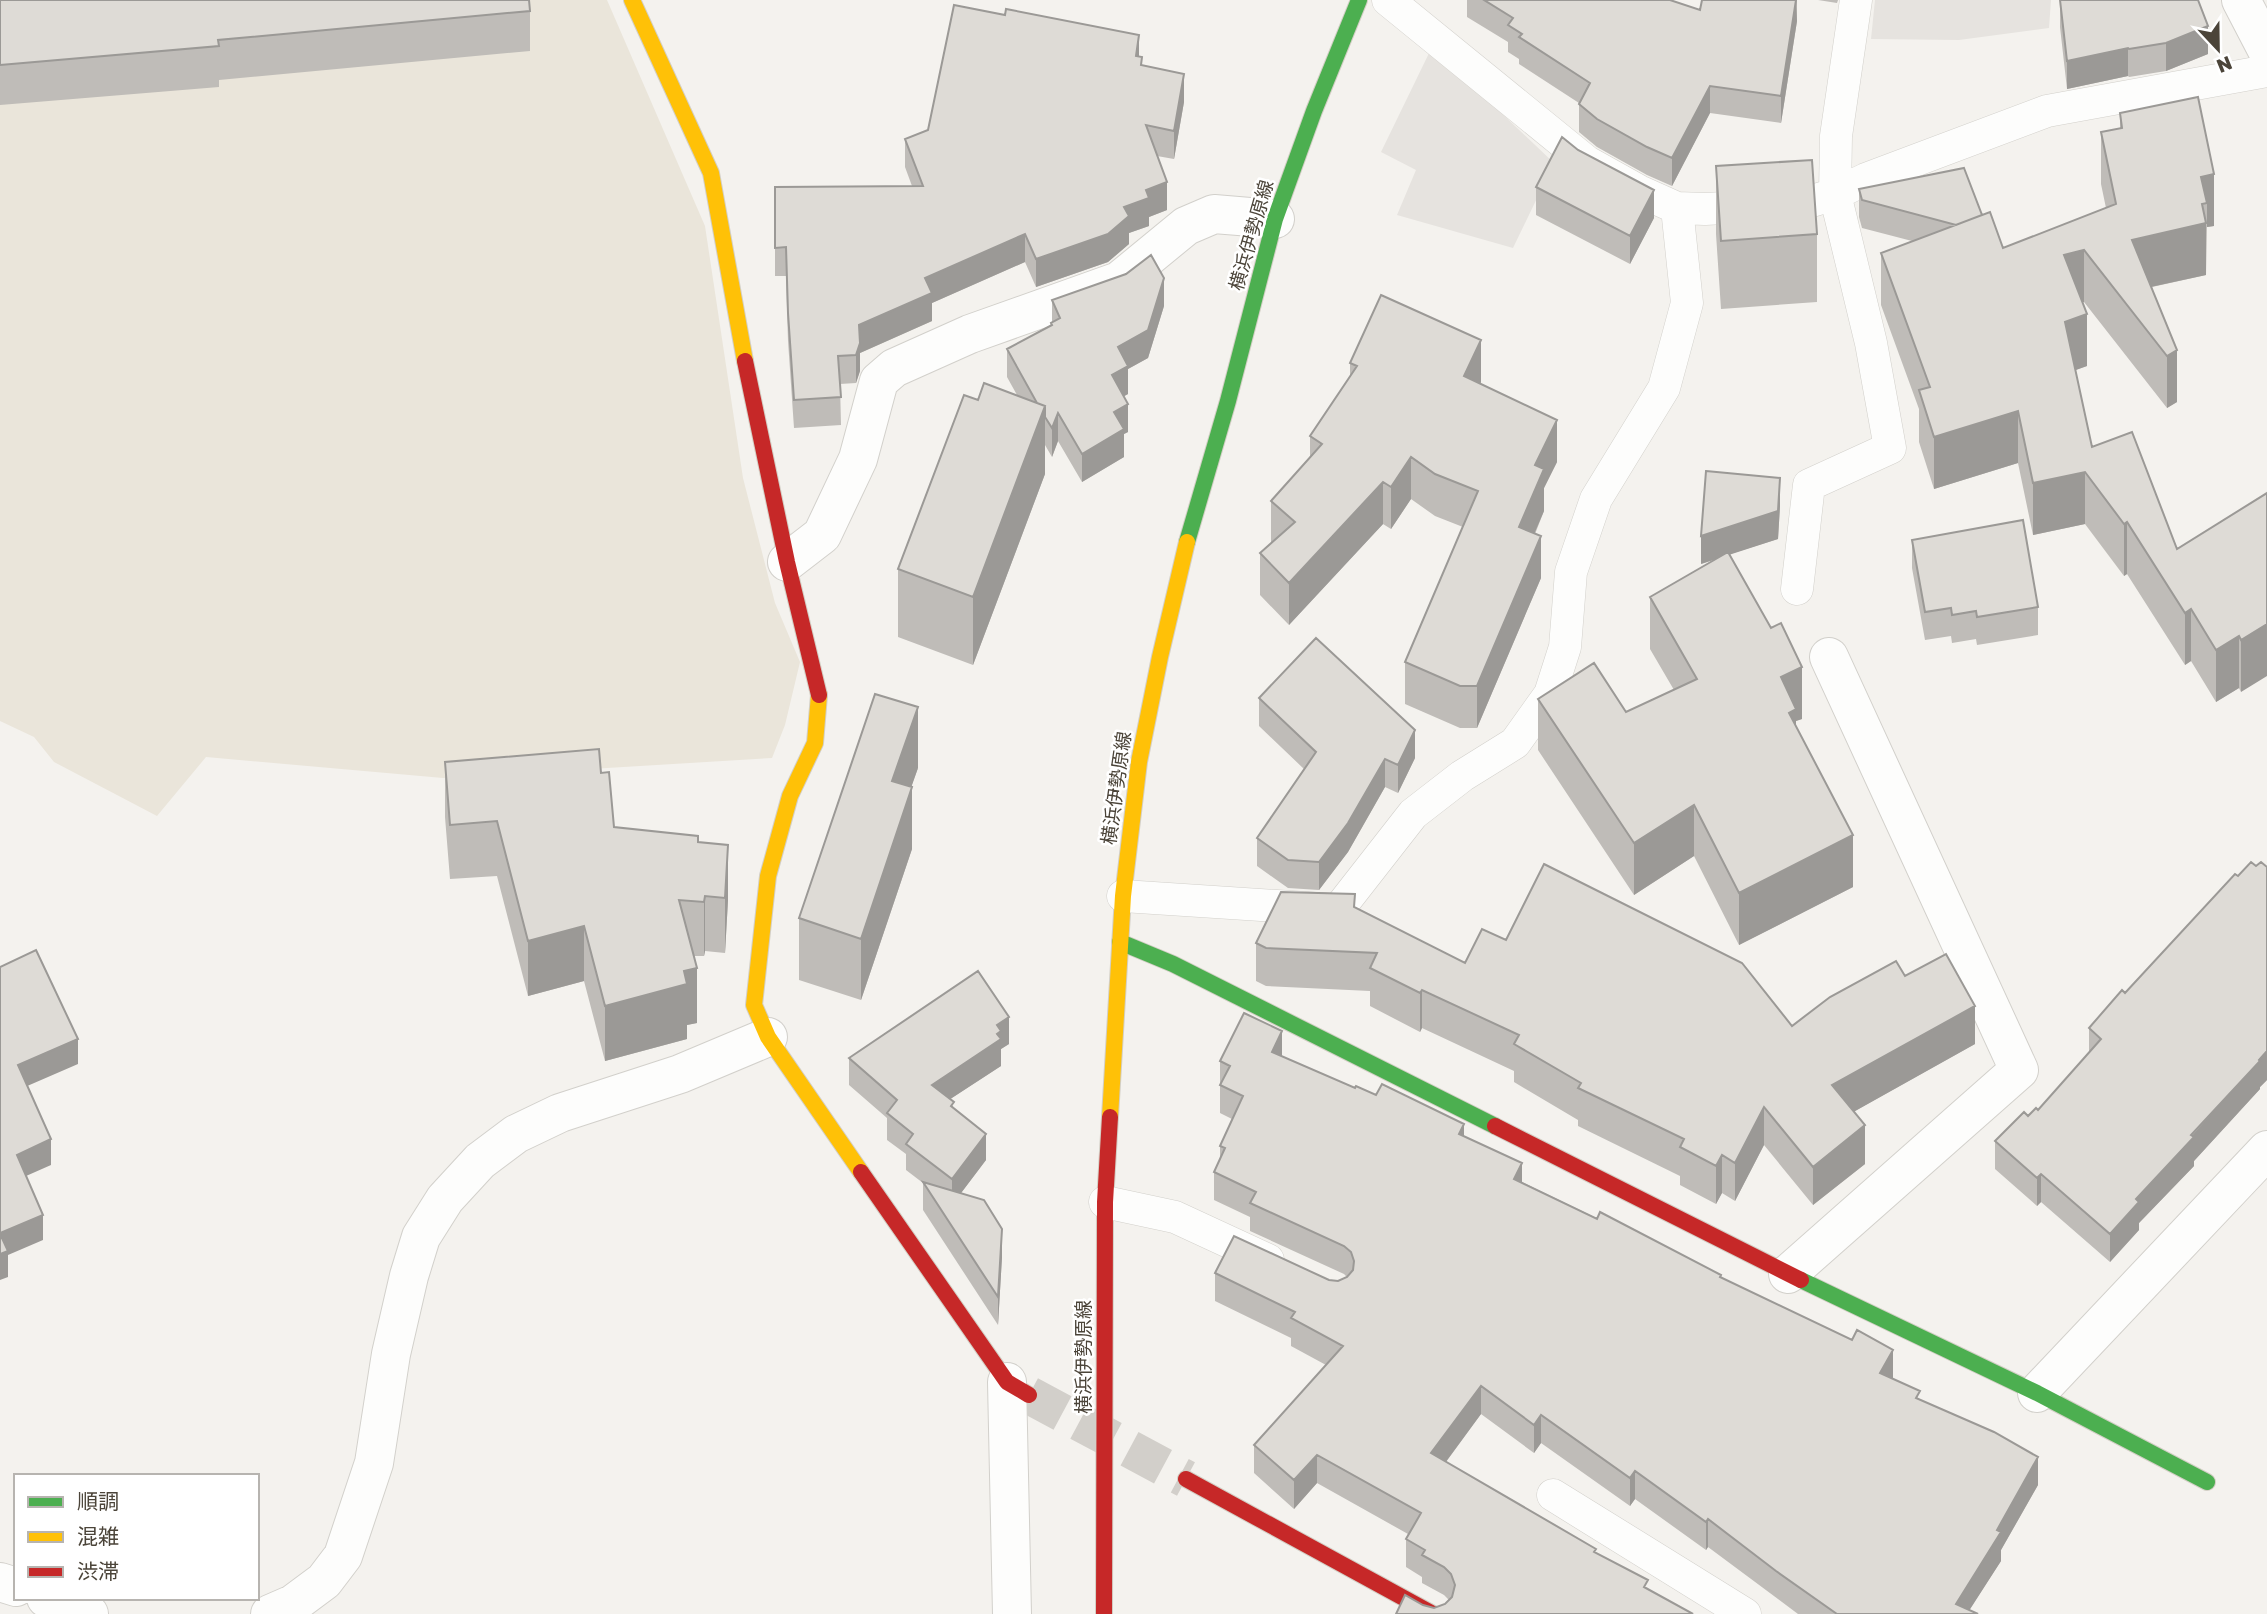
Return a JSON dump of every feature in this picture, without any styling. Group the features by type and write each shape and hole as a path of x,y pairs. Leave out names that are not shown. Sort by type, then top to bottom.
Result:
{"street":[{"path":"632,0 711,173 750,389 787,562 820,698 815,743 790,796 768,876 754,1005 768,1037 1018,1388 1013,1614"},
{"name":"横浜伊勢原線","path":"1104,1614 1105,1202 1123,896 1139,762 1182,558 1228,401 1275,219 1314,111 1359,0"},
{"path":"2241,0 2267,50"},
{"path":"787,562 822,536 858,459 879,381 894,368 970,334 1119,281 1186,226 1214,214 1275,219"},
{"path":"1788,1274 2019,1070 1829,657"},
{"path":"1120,942 1173,964 1788,1274 2037,1393 2207,1482"},
{"path":"271,1614 293,1604 324,1581 343,1556 374,1463 391,1354 409,1276 421,1237 445,1199 480,1161 516,1134 559,1113 680,1074 768,1037"},
{"path":"2037,1393 2267,1150"},
{"path":"1186,1479 1433,1614"},
{"path":"51,1600 89,1614"}],"lane":[{"path":"1388,0 1587,162 1639,191 1677,208 1802,204 1835,194 1866,179 2047,111 2267,71"},
{"path":"1797,590 1810,485 1889,448 1871,342 1835,194 1836,136 1856,0"},
{"path":"1123,896 1338,910 1413,814 1462,776 1515,743 1550,694 1565,647 1571,572 1596,499 1664,388 1687,303 1677,208"},
{"path":"1105,1202 1175,1217 1298,1274"},
{"path":"1553,1495 1745,1614"}],"shaded area":[{"path":"0,0 607,0 705,226 743,478 775,603 800,662 785,725 772,758 443,778 206,757 157,816 54,762 34,737 0,721"},
{"path":"1875,0 2051,0 2049,28 1959,40 1871,39"},
{"path":"1432,47 1554,163 1513,248 1397,215 1416,170 1381,152"}],"building":[{"path":"0,0 529,0 530,11 218,40 219,46 0,65"},
{"path":"1484,0 1670,0 1700,10 1702,0 1796,0 1781,96 1710,86 1672,158 1597,119 1579,104 1590,83 1519,37 1522,34 1508,25 1513,18"},
{"path":"2060,0 2198,0 2208,26 2166,43 2067,61"},
{"path":"954,5 1005,15 1006,9 1139,35 1136,56 1142,57 1141,65 1184,74 1174,131 1146,125 1167,182 1146,190 1149,198 1124,207 1129,216 1108,234 1036,259 1025,234 925,278 932,293 859,325 860,343 856,355 838,356 841,397 794,400 786,247 775,248 775,187 923,186 905,139 928,130"},
{"path":"2198,97 2214,174 2201,177 2207,203 2202,204 2206,223 2132,240 2177,350 2167,356 2084,250 2064,255 2087,314 2065,322 2092,447 2132,432 2177,549 2267,493 2267,624 2241,640 2239,636 2216,650 2191,609 2185,613 2127,522 2124,524 2085,472 2033,483 2018,411 1934,437 1919,390 1930,387 1881,253 1990,212 2003,248 2116,204 2101,132 2122,128 2120,113"},
{"path":"1562,137 1578,150 1654,190 1630,236 1536,187"},
{"path":"1812,160 1817,234 1721,241 1716,166"},
{"path":"1964,168 1982,215 1956,225 1862,200 1859,189"},
{"path":"1151,255 1164,278 1148,330 1118,347 1128,366 1112,375 1128,404 1114,412 1124,429 1082,454 1058,413 1052,428 1045,417 1045,406 1037,403 1007,349 1060,318 1052,300 1126,274"},
{"path":"1381,295 1481,340 1464,376 1557,420 1535,465 1544,469 1519,527 1541,536 1477,686 1460,686 1405,662 1478,491 1435,474 1411,457 1391,487 1383,482 1289,583 1260,553 1295,522 1271,501 1322,444 1310,436 1357,366 1350,363"},
{"path":"984,383 1045,406 973,597 898,569 964,395 978,400"},
{"path":"1706,471 1780,478 1778,511 1701,536"},
{"path":"2023,520 2038,607 1977,617 1976,611 1952,615 1951,608 1925,612 1912,540"},
{"path":"1728,552 1771,628 1781,623 1802,667 1781,677 1796,709 1789,713 1853,835 1739,893 1694,805 1634,843 1538,699 1594,663 1626,712 1697,679 1650,597"},
{"path":"1316,638 1415,730 1398,765 1385,759 1348,823 1319,862 1288,860 1257,838 1316,752 1259,698"},
{"path":"875,694 918,707 892,781 912,787 861,939 799,918"},
{"path":"599,749 601,773 609,772 614,827 698,836 698,842 728,845 725,898 705,896 704,902 679,900 697,968 684,971 687,984 605,1006 584,926 528,941 497,821 450,825 445,762"},
{"path":"2251,862 2256,866 2261,862 2267,867 2267,1051 2191,1135 2194,1137 2136,1199 2139,1202 2110,1234 2041,1174 2037,1178 1995,1141 2024,1112 2028,1116 2036,1108 2038,1110 2101,1039 2089,1028 2122,990 2125,993 2235,874 2238,876"},
{"path":"1544,864 1742,963 1792,1026 1830,997 1896,961 1905,976 1946,954 1975,1006 1832,1085 1865,1125 1813,1167 1764,1107 1735,1163 1722,1155 1716,1166 1680,1147 1684,1139 1578,1088 1581,1083 1514,1044 1519,1035 1422,990 1420,993 1370,968 1377,953 1266,948 1256,943 1281,892 1355,894 1354,907 1465,963 1482,929 1506,940"},
{"path":"36,950 78,1039 18,1065 51,1139 17,1155 43,1215 0,1233 0,967"},
{"path":"978,971 1009,1017 997,1025 1001,1031 997,1034 1001,1039 932,1085 954,1102 951,1106 986,1134 952,1179 906,1144 913,1134 887,1113 897,1100 849,1058"},
{"path":"1244,1013 1282,1031 1272,1052 1376,1095 1382,1084 1464,1124 1459,1134 1522,1163 1514,1179 1597,1219 1600,1212 1721,1275 1720,1277 1852,1340 1857,1330 1893,1350 1880,1373 1920,1391 1916,1398 1994,1432 2038,1457 1997,1530 2001,1532 1956,1604 1978,1614 1837,1614 1708,1519 1706,1522 1635,1471 1630,1478 1541,1415 1534,1425 1481,1386 1431,1453 1596,1549 1594,1552 1648,1580 1644,1587 1693,1614 1396,1614 1405,1595 1434,1608 1445,1604 1452,1597 1455,1585 1451,1574 1444,1567 1422,1555 1425,1550 1406,1539 1421,1513 1317,1455 1294,1480 1254,1445 1343,1346 1291,1318 1295,1312 1215,1273 1234,1236 1329,1280 1338,1281 1347,1277 1353,1270 1354,1261 1351,1252 1344,1246 1250,1203 1256,1192 1214,1172 1225,1148 1220,1146 1243,1096 1220,1085 1230,1066 1220,1061"},
{"path":"923,1182 984,1200 1002,1229 998,1297"},
{"path":"0,1234 8,1251 0,1254"}],"tunnel":[{"path":"1029,1395 1186,1479"}],"traffic: fast":[{"path":"1187,542 1228,401 1275,219 1314,111 1359,0"},
{"path":"1120,942 1173,964 1495,1126"},
{"path":"1801,1280 2037,1393 2207,1482"}],"traffic: slow":[{"path":"632,0 711,173 745,361"},
{"path":"1110,1117 1123,896 1139,762 1187,542"},
{"path":"819,695 815,743 790,796 768,876 754,1005 768,1037 861,1172"}],"traffic: jam":[{"path":"745,361 787,562 819,695"},
{"path":"1104,1614 1105,1202 1110,1117"},
{"path":"1495,1126 1801,1280"},
{"path":"861,1172 1007,1382 1029,1395"},
{"path":"1186,1479 1433,1614"}]}
